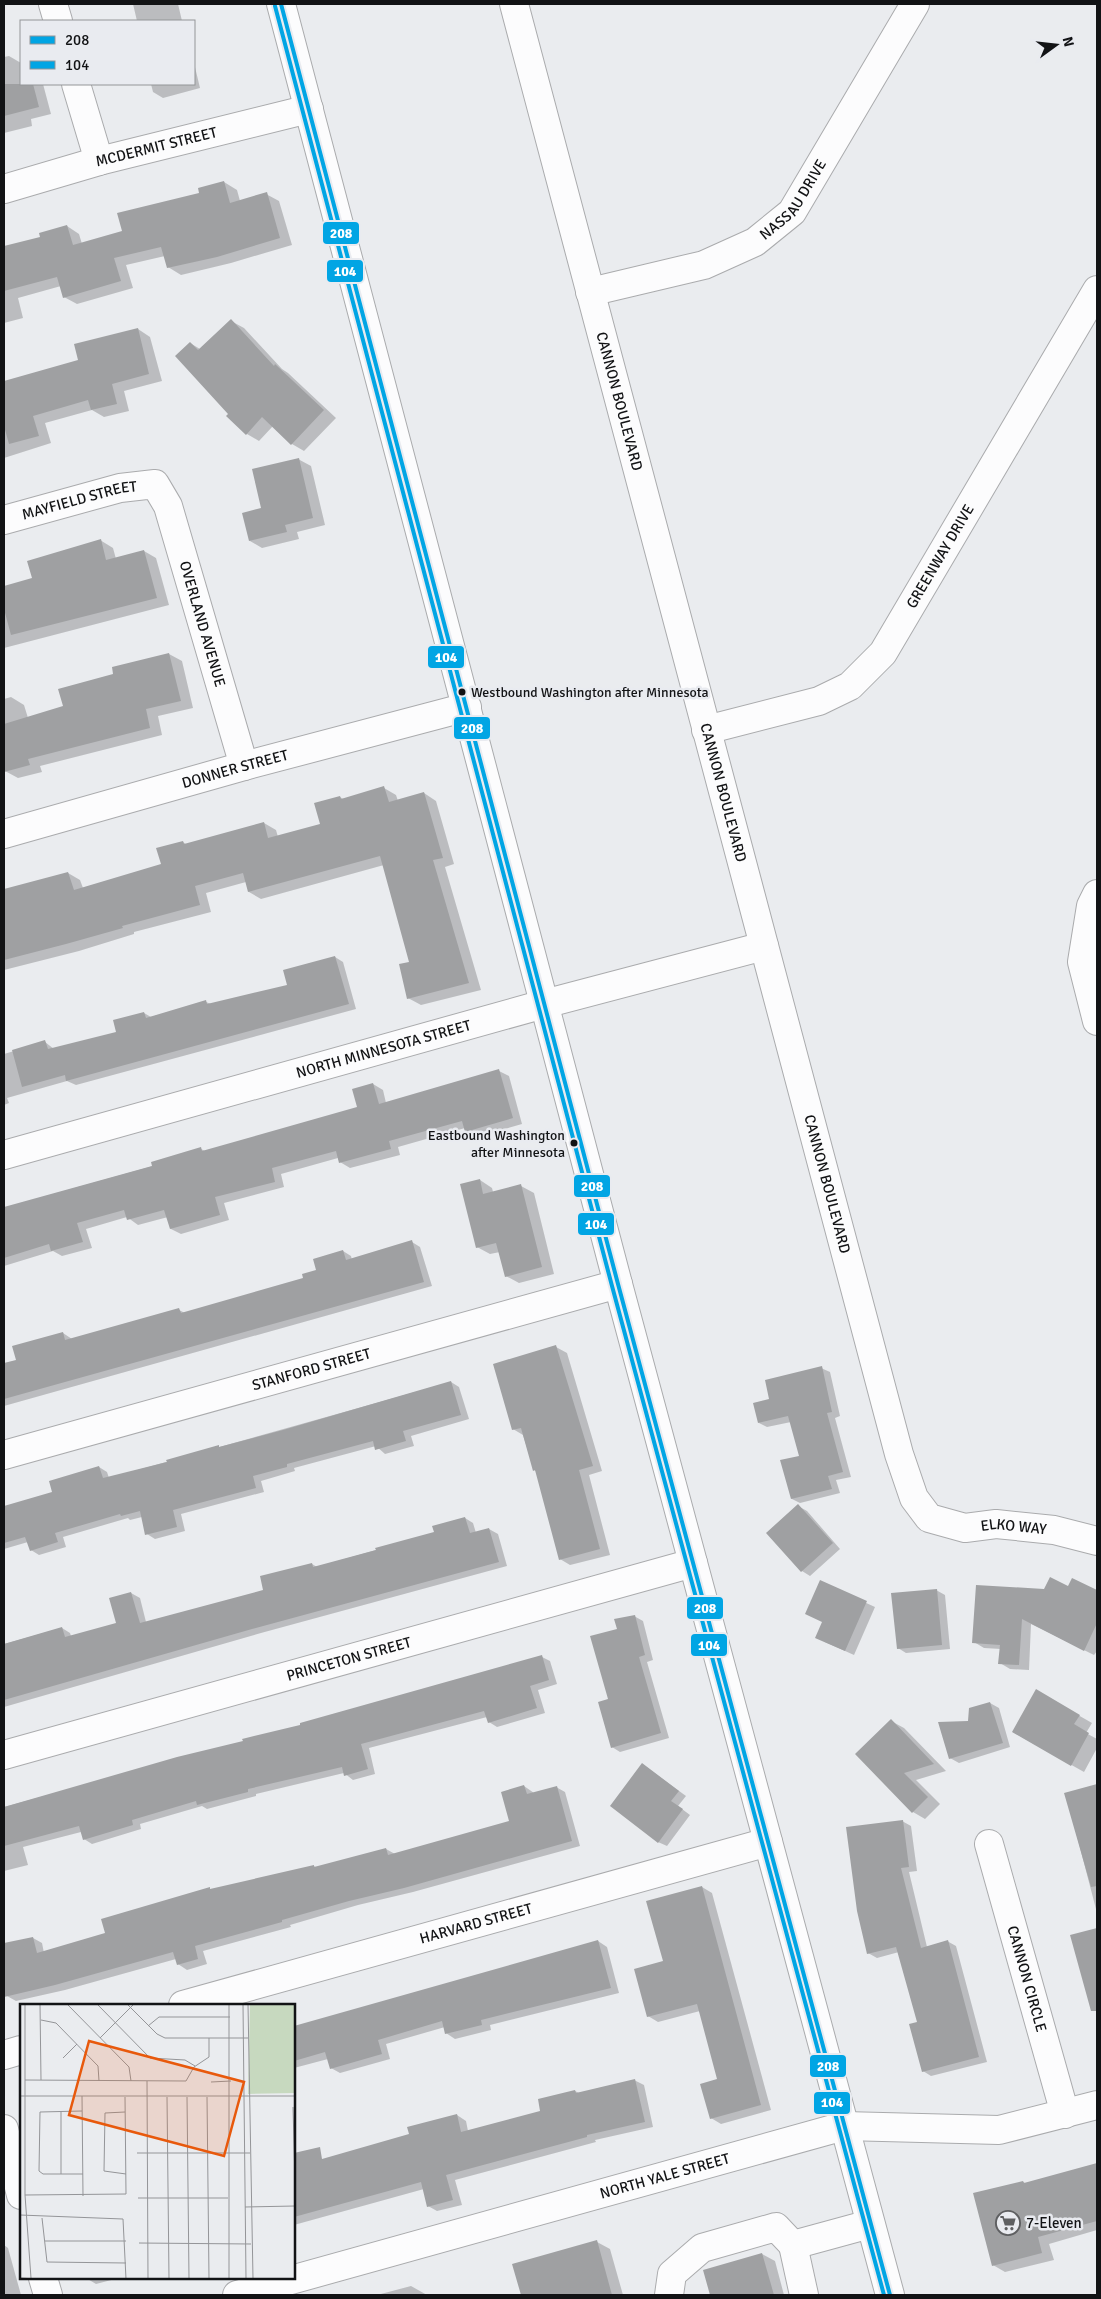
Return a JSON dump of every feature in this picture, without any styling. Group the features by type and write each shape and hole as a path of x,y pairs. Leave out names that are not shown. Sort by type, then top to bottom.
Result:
{"street":[{"path":"52,4 58,20"},
{"path":"281,4 618,1284 890,2295"},
{"name":"CANNON BOULEVARD","path":"514,4 899,1454 914,1498 929,1518"},
{"name":"NASSAU DRIVE","path":"590,292 704,265 755,242 792,212 915,4"},
{"path":"76,85 99,161"},
{"name":"MCDERMIT STREET","path":"4,189 99,161 309,108"},
{"name":"GREENWAY DRIVE","path":"706,730 819,701 850,686 883,653 1097,290"},
{"name":"MAYFIELD STREET","path":"4,520 120,488 155,484"},
{"name":"OVERLAND AVENUE","path":"155,484 168,506 244,766"},
{"name":"DONNER STREET","path":"4,834 244,766 467,707"},
{"path":"1097,894 1090,906 1082,962 1097,1021"},
{"name":"NORTH MINNESOTA STREET","path":"4,1155 544,1004 764,946"},
{"name":"STANFORD STREET","path":"4,1455 618,1284"},
{"name":"ELKO WAY","path":"929,1518 965,1528 996,1524 1054,1530 1097,1541"},
{"name":"PRINCETON STREET","path":"4,1755 693,1563"},
{"name":"HARVARD STREET","path":"187,2004 768,1842"},
{"name":"CANNON CIRCLE","path":"989,1844 1065,2114"},
{"path":"4,2055 20,2050"},
{"name":"NORTH YALE STREET","path":"295,2279 844,2126 998,2130 1097,2105"},
{"path":"4,2129 20,2191"},
{"path":"793,2245 870,2224"},
{"path":"669,2295 672,2274 702,2248 776,2227 793,2245 804,2295"},
{"path":"43,2279 48,2295"},
{"name":"NORTH YALE STREET","path":"237,2295 294,2279"}],"building":[{"path":"4,84 33,85 39,107 4,116"},
{"path":"224,181 230,203 267,192 280,238 217,257 167,268 161,247 114,258 121,281 63,298 57,277 4,291 4,246 40,237 39,233 67,225 73,245 122,231 117,213 199,193 198,188"},
{"path":"231,319 274,366 275,364 324,410 291,445 262,417 246,435 226,416 228,414 175,356 190,342 198,350"},
{"path":"138,328 149,374 112,384 117,404 91,410 88,400 33,416 39,436 9,444 4,426 4,381 78,360 74,344"},
{"path":"299,458 313,518 285,525 287,532 249,541 242,513 261,508 252,469"},
{"path":"101,539 106,560 144,550 157,598 11,635 4,609 4,586 32,578 27,561"},
{"path":"169,653 181,701 146,709 150,728 28,759 30,765 4,772 4,724 63,706 58,689 113,674 112,667"},
{"path":"384,786 389,802 424,792 443,858 433,860 469,983 407,999 399,964 409,962 380,856 248,892 243,873 195,886 200,905 4,960 4,889 68,872 74,890 161,864 156,848 183,841 184,844 264,822 268,838 320,824 314,803 340,796 341,799"},
{"path":"335,956 349,1004 66,1081 65,1075 22,1087 12,1050 45,1040 48,1049 116,1032 113,1020 144,1012 146,1018 206,1000 207,1004 287,985 283,970"},
{"path":"499,1069 513,1118 465,1132 462,1121 389,1141 391,1149 339,1163 336,1151 272,1168 275,1182 215,1197 220,1215 170,1229 164,1210 127,1220 124,1210 77,1223 83,1242 51,1251 49,1244 4,1258 4,1207 152,1166 151,1162 201,1147 202,1151 357,1107 352,1089 373,1083 379,1104"},
{"path":"480,1179 483,1194 521,1184 542,1267 505,1277 496,1243 476,1248 460,1184"},
{"path":"412,1240 424,1282 4,1399 4,1363 16,1360 12,1346 63,1332 65,1340 179,1308 181,1313 303,1278 302,1274 316,1270 313,1259 343,1250 346,1260"},
{"path":"556,1345 593,1466 579,1470 600,1549 559,1560 535,1470 533,1471 521,1428 512,1430 493,1364"},
{"path":"822,1366 832,1412 827,1413 843,1472 828,1476 832,1489 791,1499 780,1460 799,1456 788,1416 758,1423 753,1403 769,1399 765,1380"},
{"path":"451,1381 461,1415 403,1431 406,1441 375,1450 373,1441 287,1464 287,1467 253,1476 256,1488 173,1510 177,1527 145,1535 140,1511 121,1516 120,1514 55,1533 58,1542 30,1551 25,1537 4,1543 4,1506 52,1492 49,1481 99,1466 103,1478 167,1462 166,1460 219,1445 219,1447 283,1430"},
{"path":"798,1504 833,1543 801,1572 766,1533"},
{"path":"465,1517 470,1533 489,1528 499,1562 252,1629 4,1700 4,1644 62,1627 65,1637 116,1623 109,1598 131,1592 140,1623 263,1590 260,1576 312,1563 313,1567 376,1550 375,1548 434,1532 432,1526"},
{"path":"1050,1577 1068,1586 1072,1578 1097,1590 1097,1623 1084,1651 1022,1619 1019,1665 998,1664 1000,1645 972,1643 976,1585 1044,1589"},
{"path":"820,1580 867,1601 845,1651 815,1638 822,1622 805,1614"},
{"path":"937,1589 942,1645 897,1649 891,1593"},
{"path":"635,1615 645,1655 639,1657 661,1733 611,1748 598,1702 608,1699 590,1636 617,1629 614,1619"},
{"path":"542,1655 549,1680 530,1686 537,1708 488,1723 484,1711 361,1744 368,1769 344,1776 342,1767 248,1789 248,1792 197,1805 196,1801 132,1820 133,1825 83,1840 79,1826 4,1846 4,1807 177,1757 300,1725 300,1723"},
{"path":"1036,1689 1080,1715 1074,1724 1089,1733 1071,1766 1012,1732"},
{"path":"990,1702 1003,1743 949,1759 938,1722 968,1721 969,1708"},
{"path":"891,1719 934,1764 904,1773 928,1797 912,1813 855,1754"},
{"path":"642,1763 679,1791 671,1801 683,1809 658,1843 610,1806"},
{"path":"1097,1784 1097,1886 1091,1887 1064,1793"},
{"path":"524,1785 527,1794 557,1786 572,1841 404,1888 349,1901 195,1946 198,1959 177,1965 173,1952 55,1985 4,1997 4,1943 33,1937 37,1953 105,1933 101,1919 210,1887 210,1889 314,1865 314,1867 386,1848 388,1855 509,1821 501,1792"},
{"path":"903,1820 909,1867 901,1868 921,1948 948,1940 979,2057 922,2072 909,2024 917,2022 896,1947 867,1954 857,1911 846,1827"},
{"path":"702,1886 761,2105 710,2119 700,2084 717,2079 697,2004 647,2017 634,1969 663,1961 646,1901"},
{"path":"1097,1928 1097,2011 1091,2011 1070,1935"},
{"path":"598,1940 611,1988 481,2020 482,2025 445,2034 442,2021 378,2040 382,2054 330,2069 325,2052 295,2061 295,2026"},
{"path":"635,2079 645,2122 587,2135 587,2137 446,2175 453,2200 427,2207 421,2182 295,2217 295,2153 320,2147 322,2159 409,2134 407,2127 457,2114 461,2132 540,2111 538,2099 575,2090 576,2093"},
{"path":"1097,2163 1097,2221 1038,2237 1042,2253 992,2266 973,2193 1023,2181 1024,2183"},
{"path":"597,2240 612,2295 521,2295 512,2264"},
{"path":"762,2253 774,2295 710,2295 703,2270"}],"transit line":[{"name":"208","path":"281,4 618,1284 890,2295"},
{"name":"104","path":"275,6 612,1286 884,2295"}],"place":[{"name":"Westbound Washington after Minnesota","path":"462,692"},
{"name":"Eastbound Washington after Minnesota","path":"574,1143"},
{"name":"7-Eleven","path":"1008,2223"}]}
